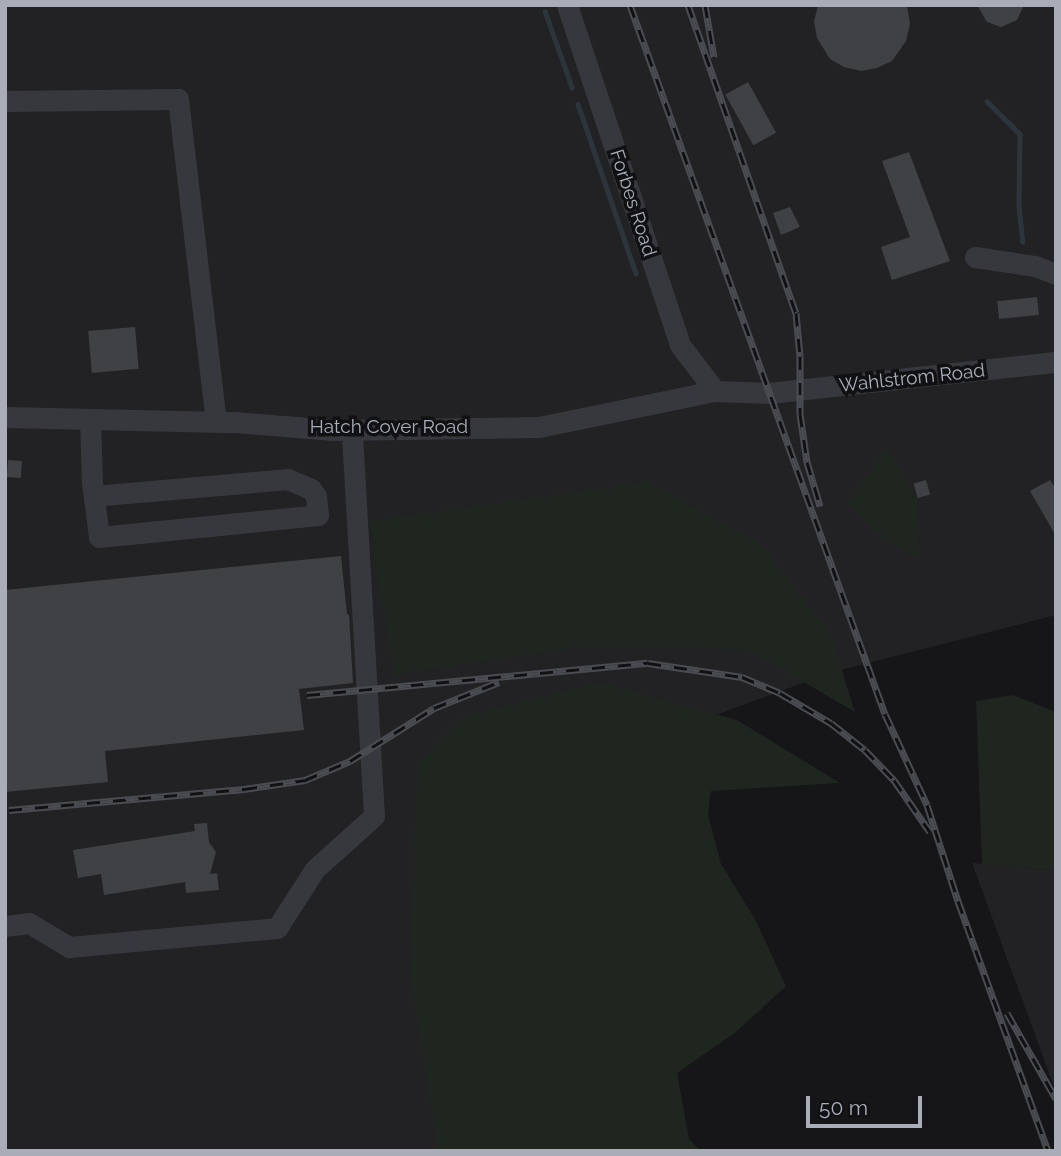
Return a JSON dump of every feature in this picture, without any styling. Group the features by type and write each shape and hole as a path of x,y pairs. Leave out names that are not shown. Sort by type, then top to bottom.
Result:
{"street":[{"name":"Forbes Road","path":"567,5 680,345 715,391"},
{"path":"5,101 178,99 216,421"},
{"path":"975,257 1035,266 1056,274"},
{"name":"Wahlstrom Road","path":"769,393 1056,362"},
{"name":"Hatch Cover Road","path":"5,417 216,421 352,430 539,427 715,391 769,393"},
{"path":"90,419 95,496 99,537 318,515 316,496 311,489 288,479 95,496"},
{"path":"5,926 29,923 69,947 277,928 315,869 374,816 352,430"},
{"path":"317,509 356,505"}],"shaded area":[{"path":"5,5 1056,5 1056,615 833,672 547,777 511,1151 5,1151"},
{"path":"887,449 917,497 920,559 892,544 846,503"},
{"path":"646,482 758,541 830,633 855,712 747,649 578,647 394,674 368,521"},
{"path":"600,682 737,720 840,783 711,791 708,815 721,864 755,919 786,986 736,1032 677,1073 689,1139 701,1151 438,1151 410,976 417,764 462,717"},
{"path":"1013,695 1056,712 1056,870 982,864 976,701"},
{"path":"972,863 1056,870 1056,1092"}],"building":[{"path":"818,5 907,5 910,24 906,41 892,61 877,68 861,71 844,67 830,59 817,38 814,22"},
{"path":"977,5 1024,5 1017,20 1001,27 987,22"},
{"path":"748,82 776,133 753,145 725,95"},
{"path":"909,152 950,261 892,280 881,247 910,237 882,161"},
{"path":"790,207 800,227 781,235 773,213"},
{"path":"1037,297 1039,315 999,319 997,301"},
{"path":"135,327 139,369 92,373 88,331"},
{"path":"8,460 22,461 21,478 7,477"},
{"path":"926,480 930,494 918,498 914,484"},
{"path":"1050,480 1056,489 1056,536 1030,491"},
{"path":"341,556 349,615 353,683 299,689 304,730 105,751 108,782 5,792 5,590"},
{"path":"207,823 209,842 216,852 210,874 217,873 219,890 186,893 185,882 104,895 101,874 78,878 73,850 195,831 194,824"}],"waterway":[{"path":"545,11 572,87"},
{"path":"987,101 1020,134 1019,206 1023,242"},
{"path":"578,104 636,273"}],"railway":[{"path":"630,5 885,714 927,805 958,901 1048,1151"},
{"path":"688,5 796,313 800,356 800,414 807,462 820,506"},
{"path":"705,5 714,57"},
{"path":"307,695 648,663 742,677 780,693 831,723 865,750 894,780 930,832"},
{"path":"9,810 244,789 305,780 350,761 434,708 499,682"},
{"path":"1007,1013 1056,1099"}]}
